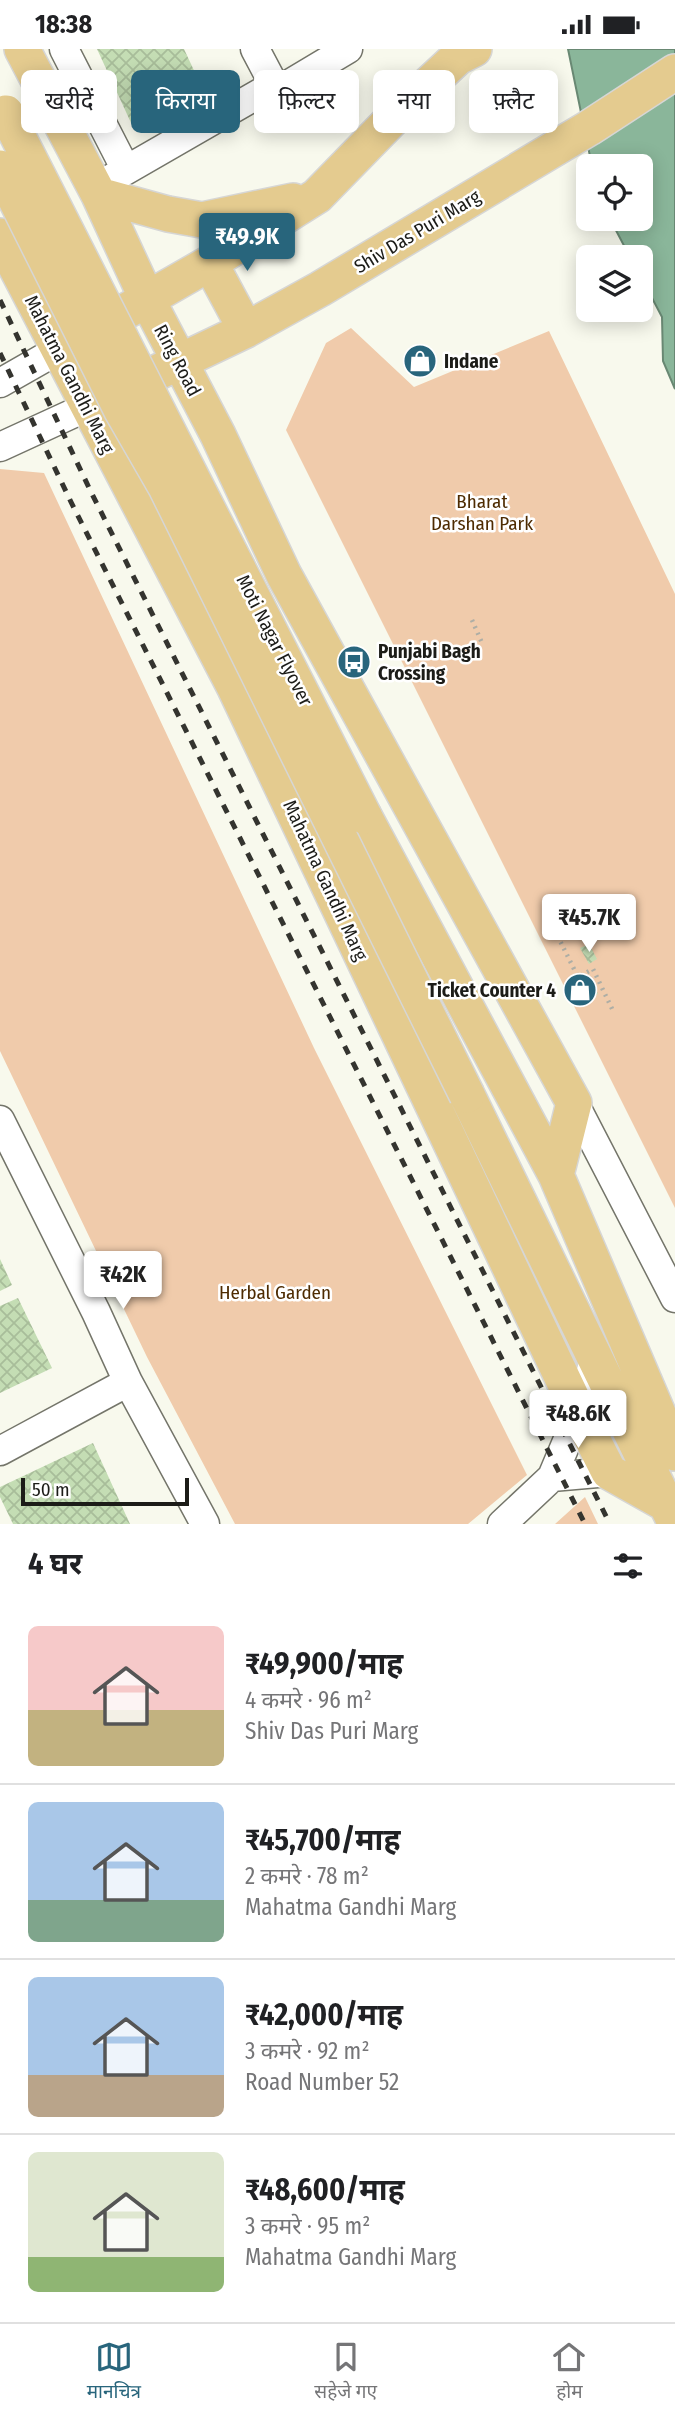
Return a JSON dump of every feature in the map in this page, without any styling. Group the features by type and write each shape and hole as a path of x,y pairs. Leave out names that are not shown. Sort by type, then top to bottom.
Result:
{"main road":[{"name":"Ring Road","path":"22,49 33,70"},
{"path":"58,351 210,263 317,196 462,52"},
{"name":"Shiv Das Puri Marg","path":"100,401 246,330 320,289 589,128 675,72"},
{"name":"Moti Nagar Flyover","path":"0,101 364,815 556,1175"},
{"path":"0,177 27,178 53,165 63,148 63,133"},
{"name":"Ring Road","path":"66,133 97,191 178,361 218,435 284,575 574,1103"},
{"path":"0,168 121,409 166,487 671,1513"},
{"path":"97,191 168,214 202,221 317,196"},
{"name":"Mahatma Gandhi Marg","path":"0,236 58,351 100,401 218,655 609,1472"},
{"path":"210,263 246,330"},
{"path":"218,655 209,604 218,576 230,566 248,558 269,561 278,566 284,575"},
{"path":"574,1103 556,1175 675,1453"},
{"path":"609,1472 671,1513"}],"street":[{"path":"64,49 126,170"},
{"path":"255,49 266,70"},
{"path":"313,70 348,49"},
{"path":"97,191 126,170 254,96"},
{"path":"0,383 58,351"},
{"path":"0,447 100,401"},
{"path":"574,1103 675,1298"},
{"path":"0,1120 96,1311 128,1382 205,1524"},
{"path":"502,1524 552,1477 579,1413 595,1357"},
{"path":"0,1451 128,1382"},
{"path":"552,1477 609,1472"}],"path":[{"path":"472,620 482,643"},
{"path":"545,911 578,977 593,969 614,1013"}],"green space":[{"name":"Bharat Darshan Park","path":"351,328 414,387 549,331 675,594 675,1208 286,430 326,343"},
{"name":"Herbal Garden","path":"0,469 44,473 314,1048 527,1475 468,1524 235,1524 147,1357 0,1051"},
{"path":"585,1497 598,1524 555,1524"}],"shaded area":[{"path":"568,49 675,49 675,389 663,361 662,317 653,300 653,245 624,245 616,231 653,231 653,154 590,154"}],"building":[{"path":"97,49 184,49 194,70 131,70 131,123 117,92 117,70 107,70"},
{"path":"589,944 597,959 589,964 580,948"},
{"path":"591,979 598,994 581,1001 575,987"},
{"path":"0,1259 12,1285 0,1291"},
{"path":"18,1298 52,1368 0,1393 0,1306"},
{"path":"93,1443 130,1524 13,1524 0,1497 0,1487"}],"railway":[{"path":"0,300 91,492 610,1524"},
{"path":"0,353 71,502 585,1524"}],"place":[{"name":"Indane","path":"420,361"},
{"name":"Punjabi Bagh Crossing","path":"354,662"},
{"name":"Ticket Counter 4","path":"580,990"}]}
